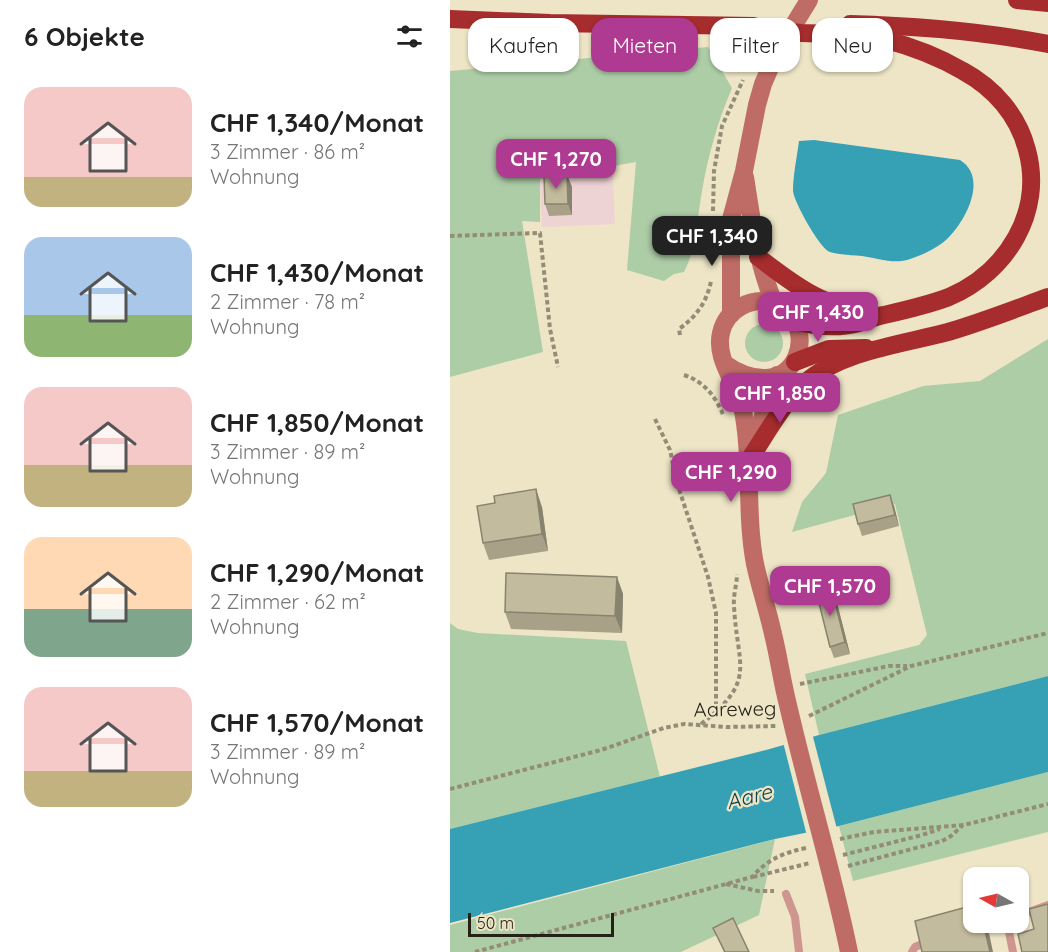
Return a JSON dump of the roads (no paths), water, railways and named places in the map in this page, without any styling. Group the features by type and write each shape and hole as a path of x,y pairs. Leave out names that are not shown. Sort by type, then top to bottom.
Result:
{"highway":[{"path":"1017,0 1048,3"},
{"path":"450,19 710,26"},
{"path":"800,23 934,28 980,32 1048,44"},
{"path":"795,321 833,327 861,322 950,296 981,279 1005,256 1023,225 1031,191 1029,156 1018,124 996,94 979,80 963,70 915,49 882,39 860,35 800,31"},
{"path":"758,257 795,285 819,299 837,307 878,316"},
{"path":"749,460 793,395 823,370 877,348 987,320 1048,297"},
{"path":"795,362 829,349 877,348"}],"main road":[{"path":"731,314 731,219 744,171 757,105 769,69 783,40 808,0"},
{"path":"744,171 758,257 774,303"},
{"path":"724,364 735,371 756,377 770,378 777,375 795,362 801,340 795,321 774,303 750,302 731,314 722,330 720,347 724,364 742,406 749,460 752,545 786,706 849,952"},
{"path":"749,460 777,375"}],"lane":[{"path":"786,894 795,917 799,952"},
{"path":"1029,912 1048,905"},
{"path":"1009,933 1013,952"},
{"path":"912,952 915,947 934,939"}],"water":[{"path":"814,140 960,160 969,168 973,178 971,200 967,211 943,243 907,260 890,261 830,252 820,243 808,224 793,191 799,141"},
{"name":"Aare","path":"1048,676 1048,772 839,826 775,839 450,923 450,829"}]}
